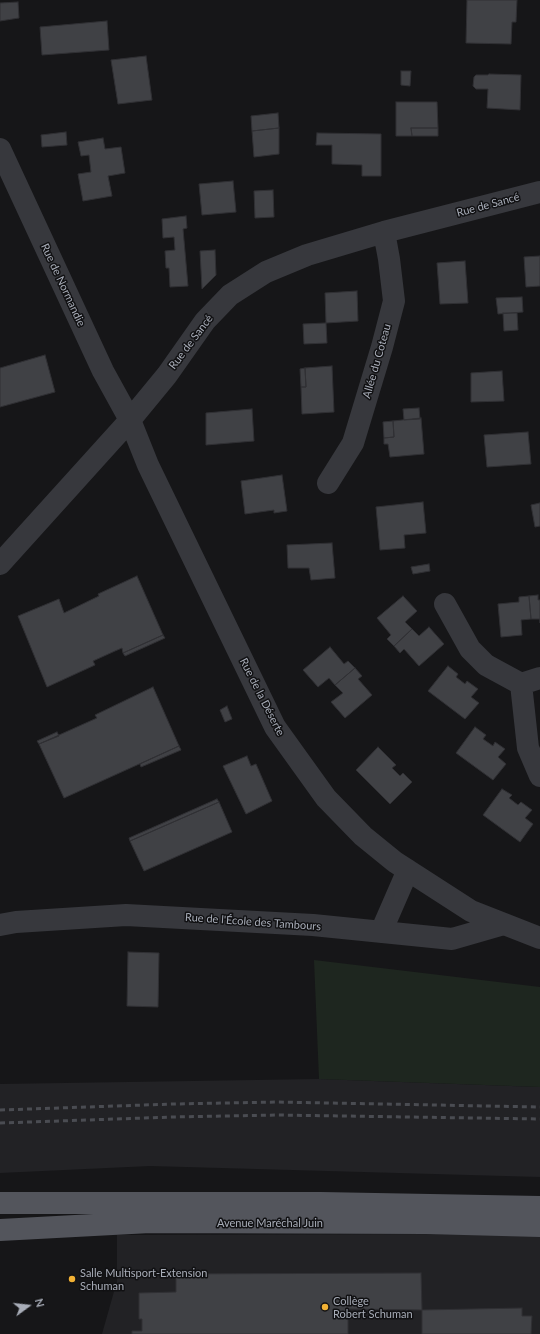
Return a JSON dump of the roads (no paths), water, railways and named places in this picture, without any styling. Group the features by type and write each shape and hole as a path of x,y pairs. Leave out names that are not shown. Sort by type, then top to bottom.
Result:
{"main road":[{"name":"Avenue Maréchal Juin","path":"0,1203 313,1203 540,1207"},
{"name":"Avenue Maréchal Juin","path":"0,1230 150,1222 418,1223 540,1226"}],"street":[{"name":"Rue de Normandie","path":"0,149 103,371 130,420"},
{"name":"Rue de Sancé","path":"0,564 130,420 167,374 205,321 230,296 266,272 306,255 384,232 540,192"},
{"name":"Allée du Coteau","path":"328,483 353,443 382,347 394,301 390,259 384,232"},
{"name":"Rue de la Déserte","path":"130,420 148,465 275,727 326,798 363,836 395,862 472,911 540,938"},
{"path":"445,604 470,649 486,665 530,681 528,748 540,776"},
{"path":"381,932 408,870"},
{"name":"Rue de l'École des Tambours","path":"0,925 16,922 126,915 312,925 452,939 504,924"}],"railway":[{"path":"0,1110 277,1102 540,1107"},
{"path":"0,1123 277,1115 540,1119"}],"place":[{"name":"Salle Multisport-Extension Schuman","path":"72,1279"},
{"name":"Collège Robert Schuman","path":"325,1307"}]}
